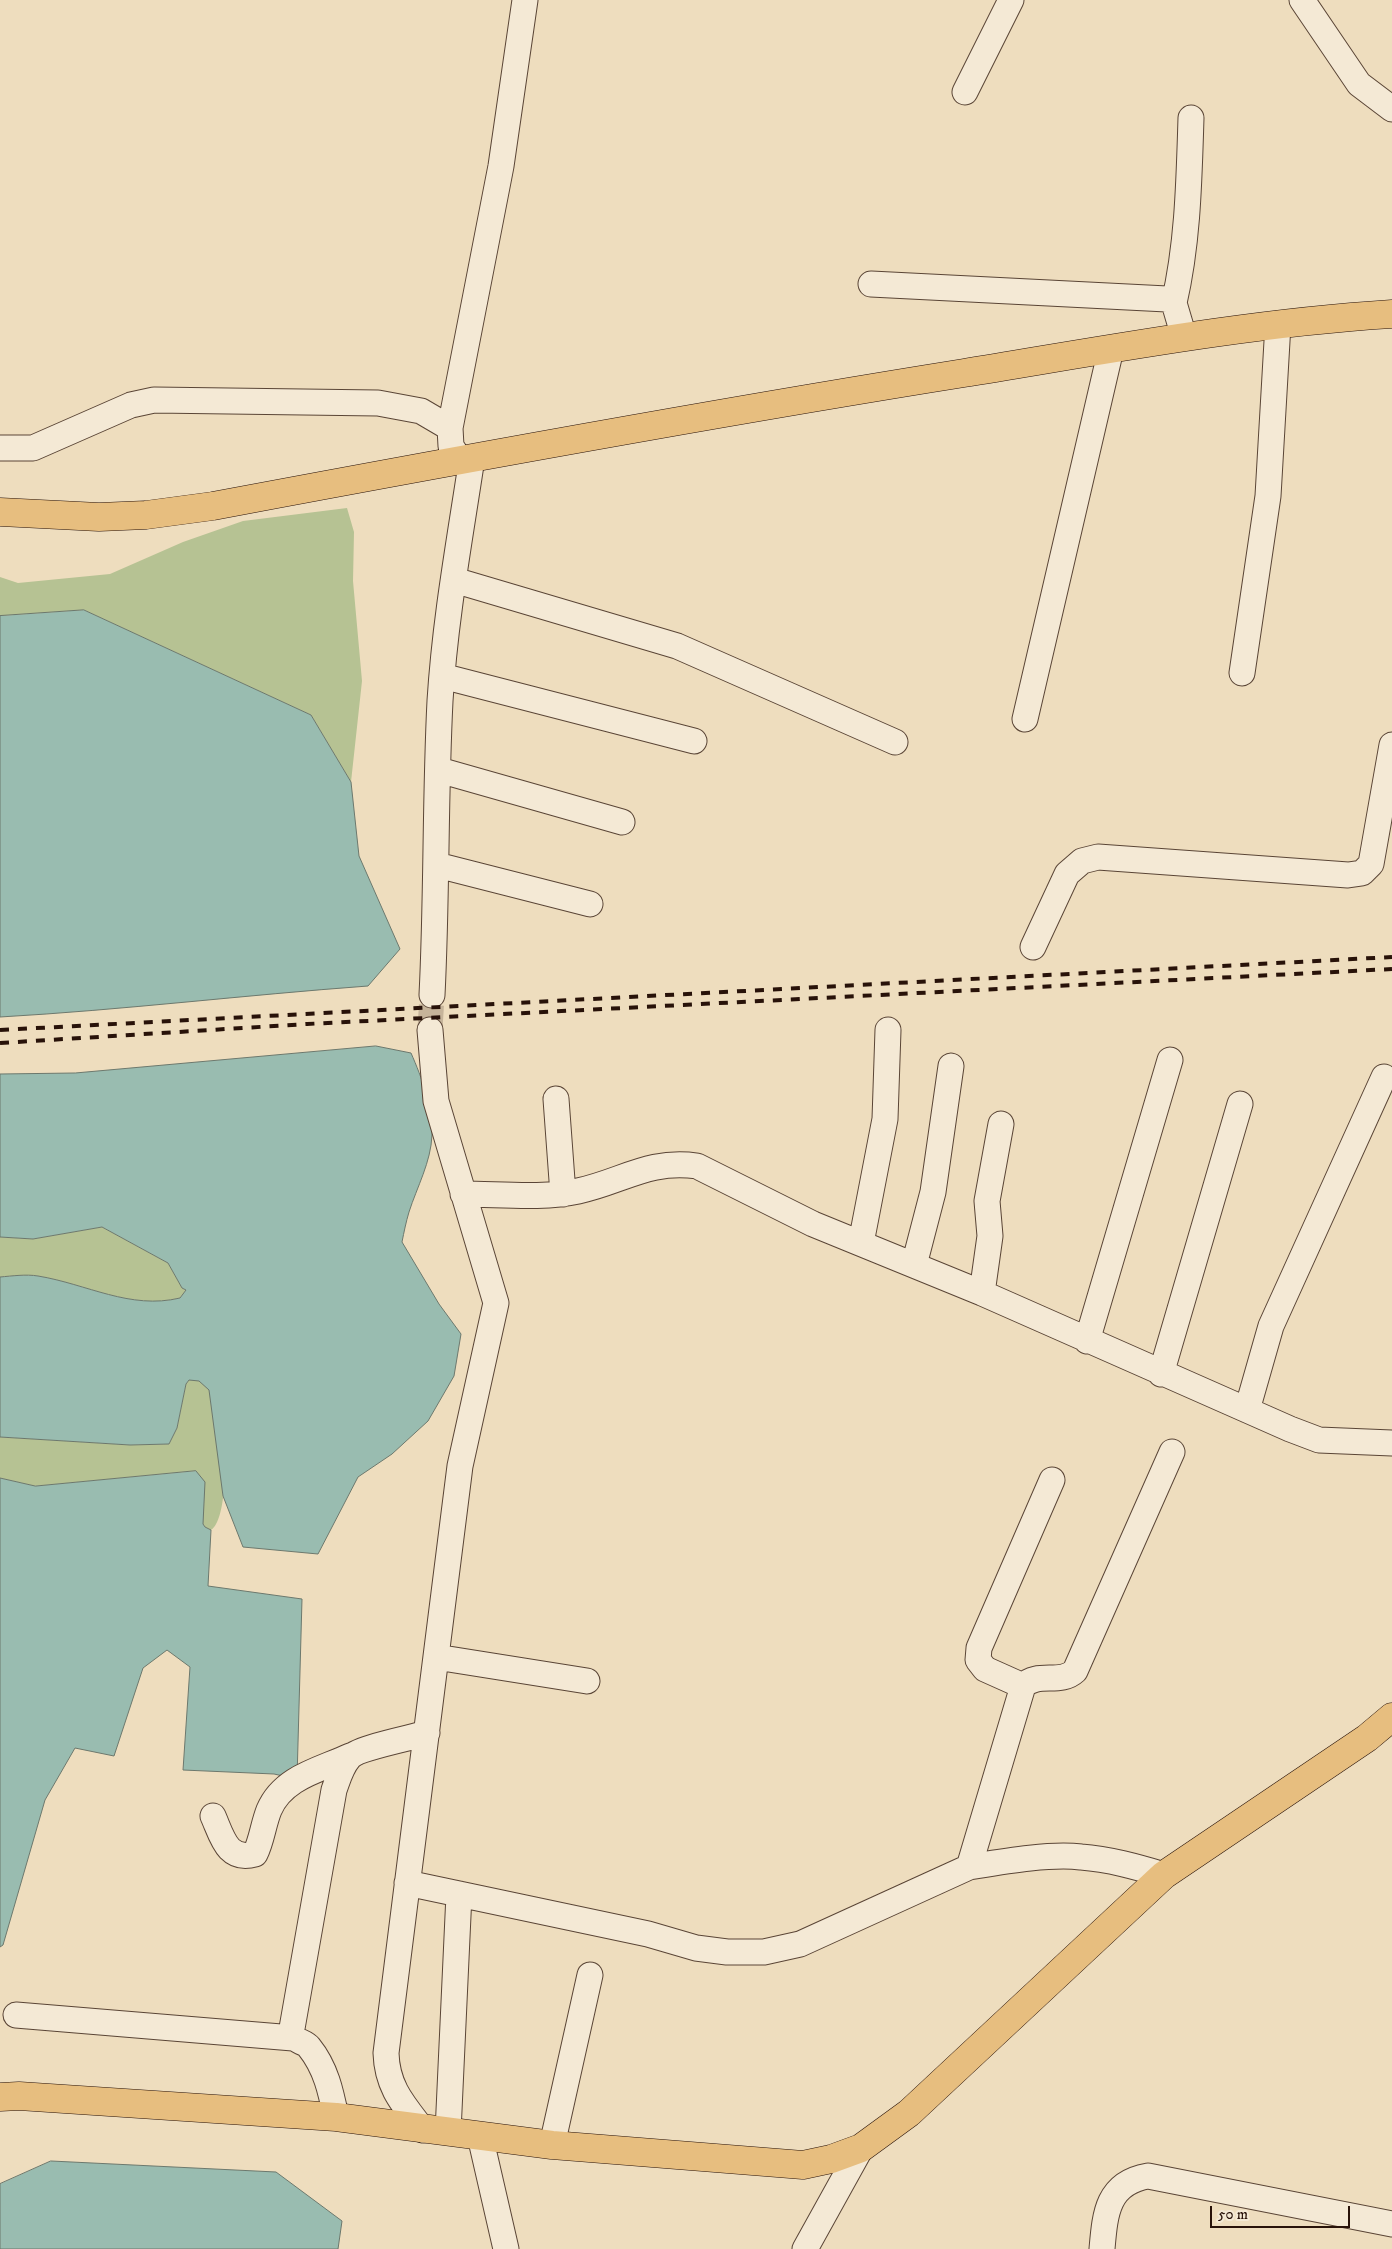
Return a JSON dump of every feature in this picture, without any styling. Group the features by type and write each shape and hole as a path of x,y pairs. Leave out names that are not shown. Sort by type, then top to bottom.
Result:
{"main road":[{"path":"0,512 98,517 146,515 213,506 738,409 1184,337 1278,324 1392,314"},
{"path":"0,2097 18,2096 336,2117 552,2145 803,2164 831,2160 861,2148 909,2113 1164,1874 1367,1738 1392,1717"}],"street":[{"path":"432,996 442,676 466,459 451,446 450,428 501,166 525,0"},
{"path":"965,92 1011,0"},
{"path":"1302,0 1359,84 1392,109"},
{"path":"1184,337 1174,303 1181,272 1188,214 1191,118"},
{"path":"871,284 1153,297 1167,299 1174,303"},
{"path":"1242,673 1268,496 1278,324"},
{"path":"1025,720 1111,349"},
{"path":"0,448 33,448 131,405 154,400 378,403 421,411 450,428"},
{"path":"454,580 677,646 895,742"},
{"path":"442,676 694,741"},
{"path":"1033,947 1067,874 1082,862 1098,857 1348,875 1362,873 1371,864 1392,745"},
{"path":"439,770 622,822"},
{"path":"437,865 590,904"},
{"path":"430,1030 436,1102 496,1303 460,1466 388,2032 386,2071 390,2083 401,2101 436,2131"},
{"path":"861,1243 886,1118 888,1030"},
{"path":"1087,1341 1170,1060"},
{"path":"914,1265 933,1192 951,1066"},
{"path":"1247,1410 1271,1326 1384,1076"},
{"path":"556,1100 563,1194"},
{"path":"1161,1374 1240,1104"},
{"path":"982,1293 990,1236 987,1201 1001,1124"},
{"path":"463,1194 563,1194 580,1191 662,1165 697,1166 775,1207 982,1293 1161,1374 1320,1440 1392,1443"},
{"path":"969,1868 1023,1686 1028,1681 1038,1677 1061,1678 1069,1676 1075,1671 1172,1452"},
{"path":"1023,1686 985,1669 978,1660 979,1648 1052,1480"},
{"path":"436,1657 587,1681"},
{"path":"213,1816 225,1843 232,1852 244,1857 254,1854 268,1813 280,1791 288,1783 350,1756 426,1734"},
{"path":"293,2038 291,2034 292,2026 334,1790 341,1770 350,1756"},
{"path":"407,1883 648,1934 696,1948 727,1952 764,1952 800,1944 969,1868 997,1862 1078,1856 1112,1861 1164,1874"},
{"path":"436,2131 459,1894"},
{"path":"552,2145 590,1976"},
{"path":"16,2015 293,2038 308,2046 329,2081 336,2117"},
{"path":"480,2136 506,2249"},
{"path":"805,2249 861,2148"},
{"path":"1102,2249 1108,2206 1118,2188 1133,2178 1148,2176 1392,2224"}],"green space":[{"path":"347,508 354,532 353,581 362,681 351,782 311,715 84,610 0,616 0,577 18,583 110,574 183,542 243,521"},
{"path":"102,1227 168,1263 182,1288 186,1290 180,1298 144,1301 38,1276 0,1277 0,1237 33,1239"},
{"path":"195,1379 204,1383 210,1390 221,1461 223,1501 218,1520 211,1530 203,1524 196,1471 35,1486 0,1478 0,1437 130,1445 169,1444 177,1428 186,1384 189,1380"}],"water":[{"path":"84,610 311,715 351,782 359,856 400,949 368,986 0,1017 0,616"},
{"path":"376,1046 411,1053 426,1093 431,1114 431,1145 409,1212 402,1242 439,1304 461,1334 454,1376 428,1421 392,1454 358,1477 318,1554 243,1547 223,1496 209,1390 199,1381 189,1380 186,1384 177,1428 169,1444 130,1445 0,1437 0,1277 38,1276 109,1295 144,1301 180,1298 186,1290 182,1288 168,1263 102,1227 33,1239 0,1237 0,1074 75,1073"},
{"path":"196,1471 205,1482 203,1524 211,1530 208,1586 302,1599 297,1779 274,1774 183,1770 190,1667 167,1650 143,1668 114,1756 75,1748 45,1800 3,1945 0,1947 0,1478 35,1486"},
{"path":"51,2161 276,2172 342,2221 338,2249 0,2249 0,2184"}],"tunnel":[{"path":"430,1030 432,995"}],"railway":[{"path":"0,1030 1392,957"},
{"path":"0,1043 307,1024 1392,969"}]}
